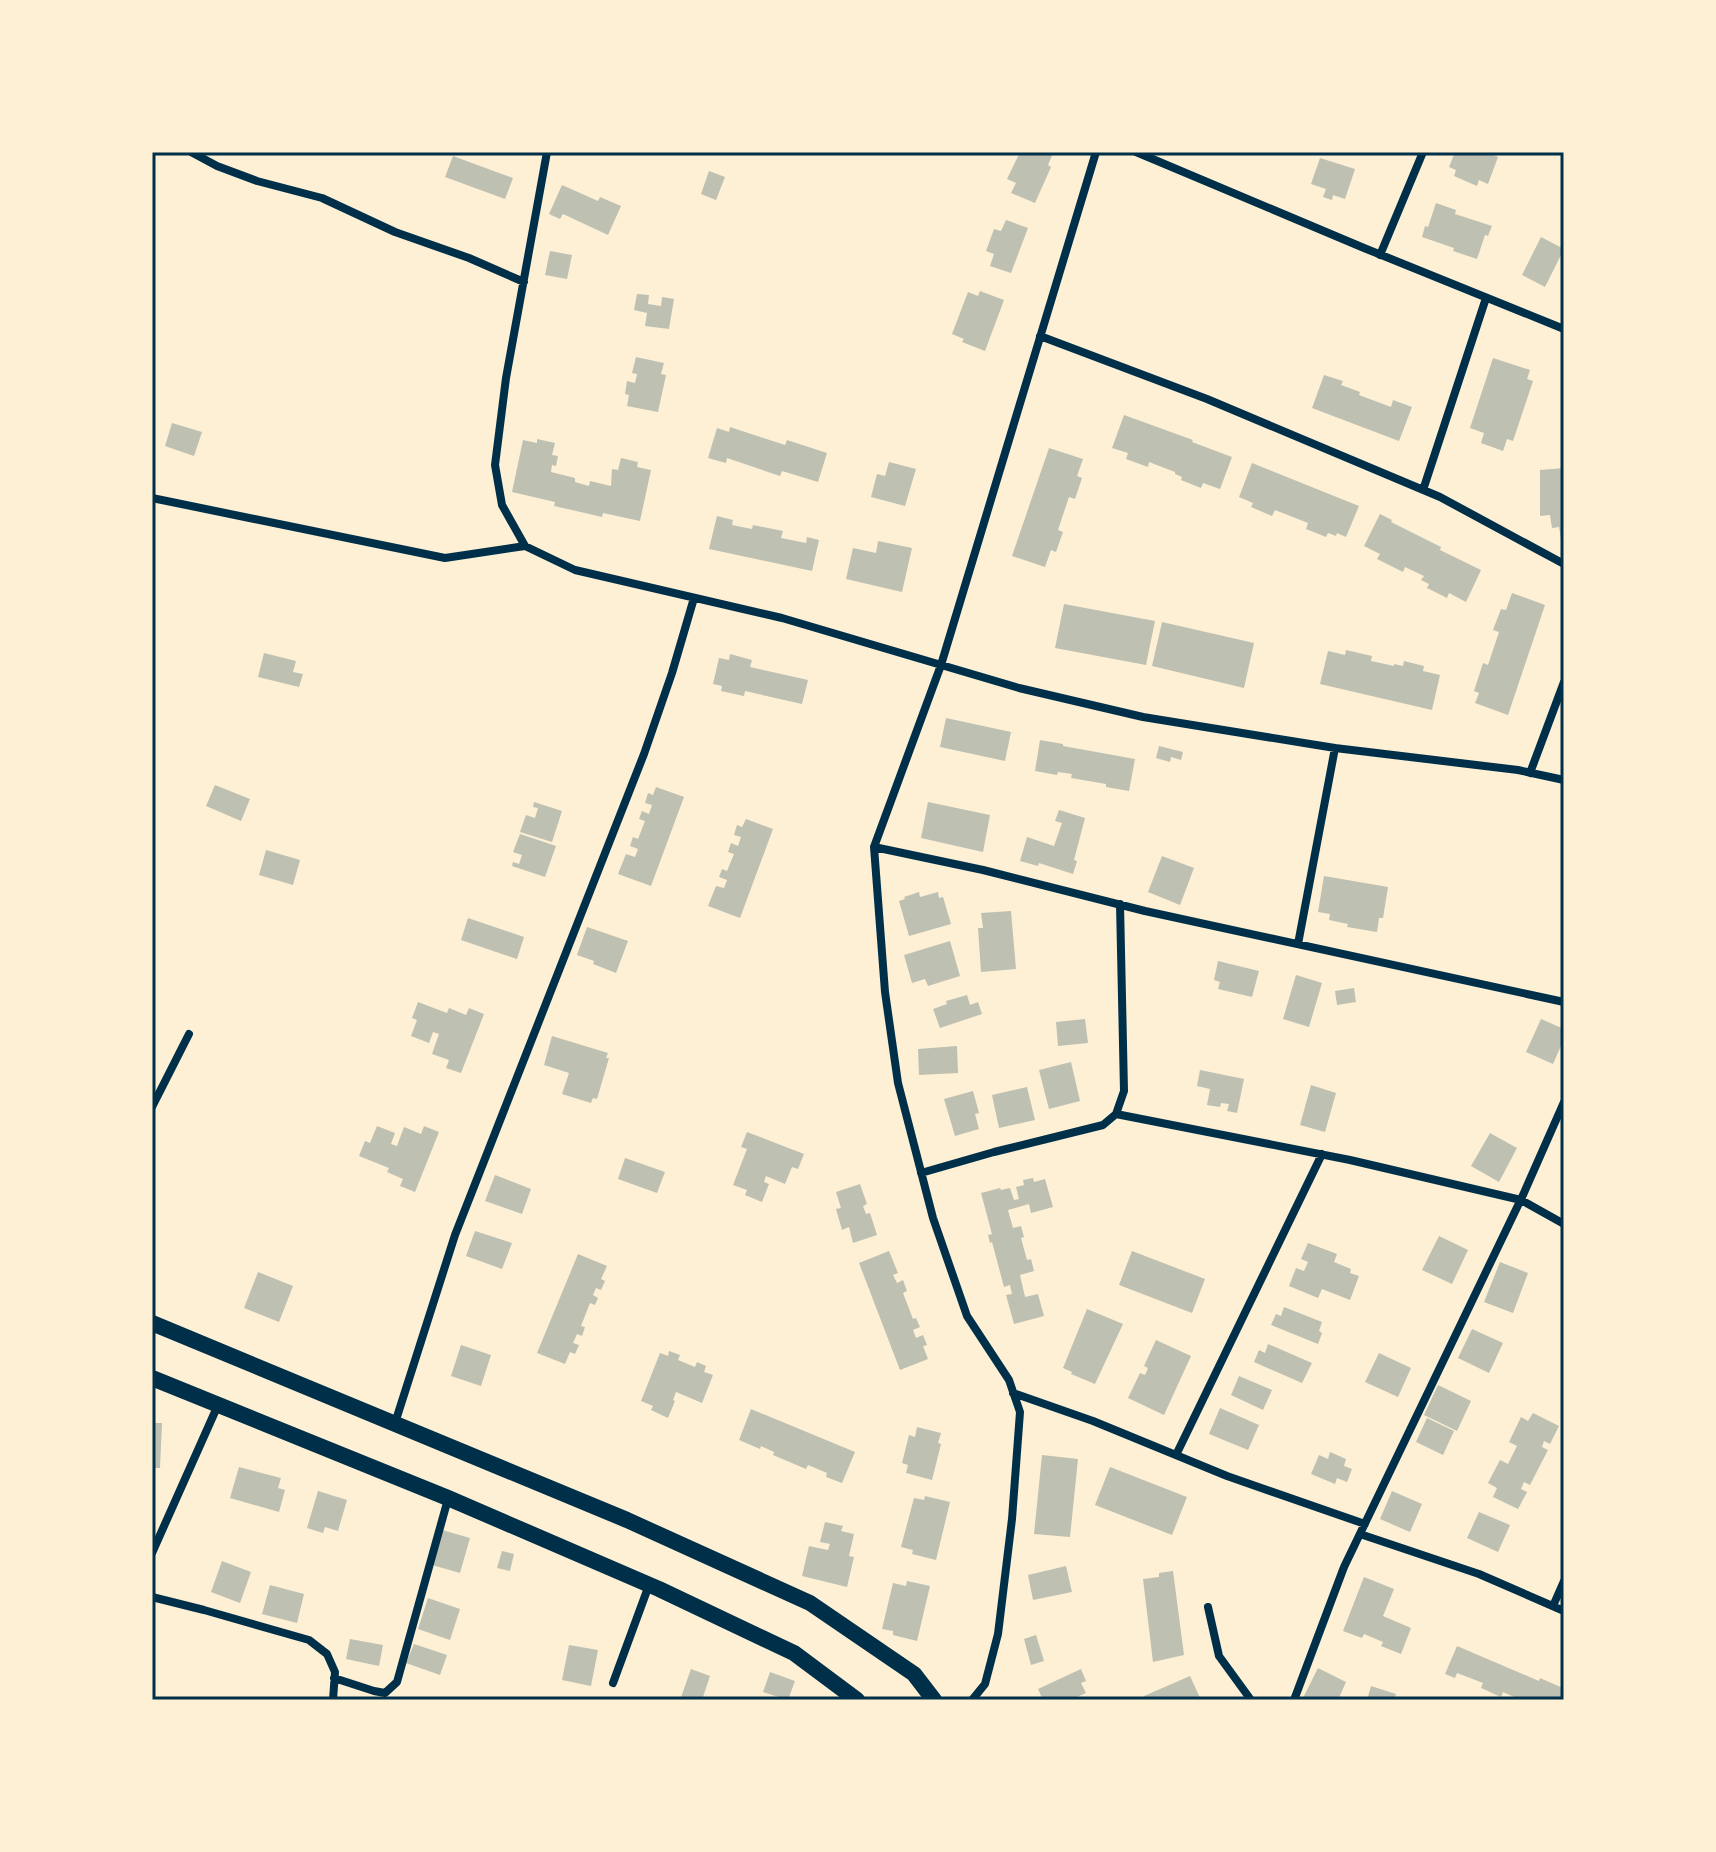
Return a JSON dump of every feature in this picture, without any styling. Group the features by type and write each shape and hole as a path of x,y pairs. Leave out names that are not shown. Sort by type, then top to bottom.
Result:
{"main road":[{"path":"152,1323 627,1520 810,1603 914,1674 934,1700"},
{"path":"152,1378 448,1498 649,1585 794,1653 835,1693 857,1700"}],"street":[{"path":"191,152 257,181 322,198 395,232 469,258 524,282"},
{"path":"525,546 502,505 495,465 506,378 547,152"},
{"path":"972,1700 985,1684 998,1634 1012,1519 1020,1412 1009,1380 967,1316 921,1173 898,1083 885,992 874,847 941,665 1096,152"},
{"path":"1136,152 1564,329"},
{"path":"1380,255 1423,152"},
{"path":"1423,490 1486,298"},
{"path":"1040,336 1207,399 1440,497 1564,564"},
{"path":"152,498 445,558 525,546 575,570 782,618 1019,688 1143,717 1564,780"},
{"path":"395,1423 455,1235 644,754 694,598"},
{"path":"1530,773 1564,682"},
{"path":"1298,944 1335,748"},
{"path":"874,847 1564,1002"},
{"path":"921,1173 1103,1125 1116,1114 1124,1091 1120,904"},
{"path":"152,1107 189,1034"},
{"path":"1294,1700 1344,1567 1521,1200 1564,1102"},
{"path":"1116,1114 1322,1154 1521,1200 1564,1224"},
{"path":"1176,1455 1322,1154"},
{"path":"1013,1393 1093,1421 1227,1476 1365,1524"},
{"path":"152,1553 218,1405"},
{"path":"334,1678 385,1693 397,1682 448,1498"},
{"path":"1360,1534 1479,1574 1564,1611"},
{"path":"1553,1606 1564,1581"},
{"path":"613,1683 649,1585"},
{"path":"152,1597 309,1640 327,1654 335,1672 333,1700"},
{"path":"1208,1607 1219,1656 1251,1700"}],"building":[{"path":"1020,152 1053,153 1048,165 1051,167 1035,203 1011,193 1016,183 1007,179"},
{"path":"1455,152 1486,152 1498,157 1488,184 1479,180 1477,186 1454,176 1456,170 1449,167"},
{"path":"453,156 513,178 505,199 445,177"},
{"path":"1320,158 1355,169 1345,199 1333,195 1332,200 1323,197 1326,189 1311,184"},
{"path":"709,171 725,177 716,200 701,194"},
{"path":"562,185 598,201 600,197 621,206 608,235 563,214 560,219 549,214"},
{"path":"1436,203 1456,210 1455,214 1492,226 1488,236 1485,235 1477,259 1422,237"},
{"path":"1006,220 1028,228 1011,273 990,266 994,254 986,251 994,229 1001,231"},
{"path":"1541,237 1564,249 1545,287 1522,275"},
{"path":"550,251 572,255 567,279 545,275"},
{"path":"980,291 1004,300 985,351 962,342 964,339 952,334 968,292 978,296"},
{"path":"637,294 649,295 648,304 661,306 662,297 674,299 669,329 645,326 647,313 634,310"},
{"path":"636,357 664,363 661,374 666,375 658,412 627,406 627,381 635,383 637,374 632,373"},
{"path":"1493,358 1530,370 1527,379 1533,381 1513,441 1507,439 1503,451 1481,443 1484,433 1470,428"},
{"path":"1324,375 1343,381 1341,385 1360,392 1359,395 1391,407 1393,400 1412,407 1399,441 1312,408"},
{"path":"1124,415 1232,457 1220,489 1203,483 1201,488 1181,480 1182,477 1175,472 1149,462 1148,467 1126,459 1128,453 1112,448"},
{"path":"172,423 202,432 194,456 165,446"},
{"path":"730,427 785,445 787,440 827,453 818,482 782,471 780,476 727,458 726,463 708,458 717,428 729,432"},
{"path":"537,439 555,443 552,455 558,456 551,472 575,478 575,482 589,486 590,481 611,486 612,469 618,470 621,458 638,462 637,467 651,470 640,521 603,513 602,517 512,492 523,440 537,443"},
{"path":"1049,448 1083,459 1077,476 1082,478 1075,499 1069,497 1058,530 1063,532 1056,552 1051,550 1045,567 1012,556"},
{"path":"889,462 916,469 905,506 871,497 877,474 885,476"},
{"path":"1252,463 1359,506 1346,537 1328,533 1326,537 1306,529 1308,523 1275,510 1272,516 1251,507 1253,503 1239,497"},
{"path":"1564,468 1564,539 1561,539 1559,527 1552,528 1550,515 1540,516 1540,470"},
{"path":"1380,514 1481,570 1466,602 1449,593 1447,598 1427,588 1429,584 1421,580 1424,576 1405,567 1403,572 1377,559 1380,554 1364,546"},
{"path":"717,516 733,520 732,525 752,529 753,525 783,531 781,538 806,543 807,537 819,540 812,571 709,549"},
{"path":"878,541 912,548 902,592 846,579 853,548 876,553"},
{"path":"1512,593 1545,605 1508,715 1475,703 1479,693 1474,691 1483,663 1488,665 1499,632 1493,630 1501,609 1506,610"},
{"path":"1064,604 1155,621 1146,665 1055,648"},
{"path":"1162,622 1254,643 1244,688 1152,666"},
{"path":"1346,650 1372,656 1371,661 1394,666 1403,666 1404,661 1424,666 1423,671 1440,675 1432,710 1320,684 1328,651 1345,655"},
{"path":"264,653 296,661 293,672 303,674 299,687 258,677"},
{"path":"730,654 752,660 750,667 808,680 802,704 745,691 744,696 721,691 722,686 713,684 719,658 729,660"},
{"path":"946,718 1011,732 1005,761 940,747"},
{"path":"1040,740 1135,759 1129,791 1071,778 1072,774 1035,771"},
{"path":"1159,746 1183,752 1181,760 1171,757 1170,762 1156,758"},
{"path":"215,785 250,799 241,821 206,806"},
{"path":"656,787 684,797 651,886 618,874 626,854 635,857 638,849 630,846 633,837 638,839 645,821 639,819 642,811 649,814 652,805 645,803 648,793 653,795"},
{"path":"534,802 562,811 552,842 520,832 526,815 535,818 538,808 533,807"},
{"path":"928,802 990,815 983,852 921,838"},
{"path":"1059,810 1085,818 1073,874 1039,863 1038,866 1020,861 1027,837 1054,846 1062,823 1055,821"},
{"path":"746,819 773,829 740,918 708,906 716,886 724,888 727,880 719,877 722,869 727,871 734,854 728,852 731,843 738,846 741,837 734,835 737,825 742,827"},
{"path":"520,834 556,846 545,877 512,866 513,862 519,864 522,855 513,852"},
{"path":"266,850 300,860 293,885 259,875"},
{"path":"1162,856 1194,868 1180,905 1148,892"},
{"path":"1324,876 1388,887 1383,918 1379,918 1377,932 1347,927 1348,924 1329,920 1330,914 1318,912"},
{"path":"919,892 920,897 938,892 939,898 943,897 951,924 909,936 899,901"},
{"path":"1011,911 1016,969 981,972 978,928 983,928 981,913"},
{"path":"468,918 524,937 517,959 461,940"},
{"path":"587,927 628,941 616,973 577,955"},
{"path":"950,941 960,976 928,986 925,979 912,983 904,955"},
{"path":"1218,961 1259,971 1252,997 1218,989 1220,982 1214,980"},
{"path":"1296,975 1322,983 1309,1027 1283,1019"},
{"path":"1354,988 1356,1002 1337,1005 1335,991"},
{"path":"967,995 970,1005 978,1002 982,1014 940,1028 933,1009 947,1004 946,1001"},
{"path":"418,1002 447,1013 449,1008 466,1015 469,1008 484,1014 461,1073 446,1068 449,1060 432,1054 439,1034 433,1032 429,1043 411,1036 417,1020 412,1018"},
{"path":"1085,1019 1088,1043 1058,1046 1056,1022"},
{"path":"1541,1019 1564,1029 1564,1039 1553,1064 1526,1052"},
{"path":"552,1036 608,1053 597,1099 593,1098 591,1103 562,1094 569,1073 544,1065"},
{"path":"957,1046 958,1073 919,1075 918,1049"},
{"path":"1071,1062 1080,1101 1049,1109 1039,1070"},
{"path":"1200,1070 1244,1079 1237,1113 1227,1111 1229,1104 1221,1103 1220,1107 1207,1105 1210,1089 1197,1086"},
{"path":"1311,1085 1336,1093 1325,1132 1300,1125"},
{"path":"1027,1087 1035,1120 999,1128 992,1095"},
{"path":"973,1091 979,1113 975,1114 979,1129 955,1136 944,1099"},
{"path":"377,1126 395,1133 391,1144 397,1146 404,1127 421,1134 424,1126 439,1132 415,1192 400,1186 403,1179 387,1172 389,1168 359,1156 365,1141 370,1143"},
{"path":"747,1132 804,1154 798,1169 792,1167 785,1184 766,1176 764,1182 769,1184 762,1202 745,1195 747,1190 733,1185 747,1149 741,1147"},
{"path":"1490,1133 1517,1148 1499,1182 1471,1166"},
{"path":"625,1158 665,1172 657,1193 618,1179"},
{"path":"495,1175 531,1189 522,1214 485,1201"},
{"path":"1033,1178 1034,1182 1045,1179 1053,1207 1031,1213 1029,1204 1008,1210 1013,1228 1021,1226 1027,1260 1031,1259 1034,1271 1020,1275 1025,1297 1038,1294 1044,1316 1014,1324 1006,1295 1012,1294 1010,1285 1004,1287 990,1243 988,1235 992,1234 981,1193 1010,1188 1014,1200 1019,1199 1016,1187 1024,1185 1023,1180"},
{"path":"860,1184 867,1204 863,1206 866,1214 870,1213 877,1235 853,1243 849,1227 842,1230 836,1209 841,1208 836,1192"},
{"path":"475,1231 512,1243 502,1269 466,1256"},
{"path":"1439,1236 1468,1250 1452,1284 1422,1270"},
{"path":"1308,1243 1337,1254 1334,1262 1359,1276 1350,1300 1322,1289 1318,1298 1289,1286 1296,1268 1304,1271 1308,1262 1301,1259"},
{"path":"889,1251 898,1273 893,1275 897,1283 903,1280 907,1291 903,1293 913,1319 916,1318 920,1327 913,1330 916,1338 923,1335 927,1345 923,1346 928,1359 900,1370 859,1263"},
{"path":"1132,1251 1205,1279 1192,1313 1119,1285"},
{"path":"578,1254 607,1266 601,1279 605,1281 601,1290 596,1288 593,1295 598,1298 595,1305 590,1303 581,1326 585,1327 582,1336 577,1334 573,1343 579,1345 575,1354 570,1352 565,1364 537,1353"},
{"path":"1500,1262 1528,1273 1513,1313 1484,1302"},
{"path":"258,1272 293,1286 279,1322 244,1308"},
{"path":"1284,1307 1322,1322 1318,1344 1271,1325 1276,1314 1281,1316"},
{"path":"1087,1309 1123,1324 1095,1384 1063,1368"},
{"path":"1472,1329 1503,1343 1489,1373 1458,1358"},
{"path":"1156,1340 1191,1356 1164,1415 1128,1398 1140,1373 1145,1375 1148,1368 1144,1366"},
{"path":"1268,1344 1312,1363 1302,1383 1254,1362 1259,1350 1265,1353"},
{"path":"461,1345 491,1355 481,1386 451,1376"},
{"path":"669,1351 680,1355 678,1360 695,1367 697,1362 706,1366 704,1372 713,1375 702,1403 676,1392 668,1418 641,1401 660,1353 668,1356"},
{"path":"1379,1353 1411,1368 1398,1397 1365,1382"},
{"path":"1239,1376 1272,1390 1263,1410 1231,1395"},
{"path":"1438,1385 1471,1401 1457,1431 1424,1415"},
{"path":"1220,1408 1259,1425 1248,1450 1209,1434"},
{"path":"751,1409 855,1452 842,1483 808,1465 806,1469 773,1455 774,1452 761,1446 760,1449 739,1440"},
{"path":"1533,1413 1559,1426 1550,1444 1544,1441 1542,1447 1548,1450 1530,1485 1524,1482 1521,1489 1527,1492 1518,1509 1493,1497 1497,1488 1488,1483 1500,1460 1508,1464 1517,1446 1509,1442 1521,1417 1528,1421"},
{"path":"1427,1418 1454,1431 1443,1455 1416,1442"},
{"path":"152,1423 162,1423 160,1468 152,1468"},
{"path":"917,1427 941,1433 932,1480 906,1473 908,1465 902,1463 909,1435 915,1437"},
{"path":"1330,1452 1346,1459 1344,1466 1352,1469 1347,1482 1337,1478 1335,1484 1311,1474 1319,1455 1328,1459"},
{"path":"1042,1455 1078,1459 1070,1537 1034,1534"},
{"path":"239,1467 281,1478 278,1488 285,1490 279,1512 230,1498"},
{"path":"1110,1467 1187,1497 1172,1535 1095,1505"},
{"path":"318,1491 347,1500 338,1531 325,1527 323,1533 307,1528"},
{"path":"1392,1491 1422,1504 1410,1532 1380,1519"},
{"path":"925,1496 950,1502 936,1560 912,1554 913,1550 901,1547 914,1498 924,1500"},
{"path":"1479,1512 1510,1525 1498,1552 1467,1538"},
{"path":"825,1522 843,1526 841,1531 854,1534 849,1556 854,1557 847,1587 802,1576 809,1546 828,1550 830,1544 820,1542"},
{"path":"442,1530 470,1538 460,1573 432,1565"},
{"path":"502,1551 514,1554 510,1571 497,1568"},
{"path":"222,1561 251,1572 240,1603 211,1592"},
{"path":"1066,1566 1072,1592 1033,1600 1028,1575"},
{"path":"1173,1571 1184,1655 1153,1662 1143,1579"},
{"path":"1364,1577 1394,1589 1383,1616 1411,1628 1401,1654 1381,1646 1383,1642 1364,1634 1362,1638 1343,1631"},
{"path":"907,1581 930,1586 917,1641 882,1629 893,1583 906,1586"},
{"path":"270,1585 304,1594 297,1623 262,1614"},
{"path":"428,1598 460,1609 450,1640 418,1629"},
{"path":"1036,1635 1044,1661 1031,1665 1024,1639"},
{"path":"350,1639 383,1645 379,1666 346,1659"},
{"path":"414,1644 447,1655 440,1675 406,1663"},
{"path":"569,1645 598,1650 591,1686 562,1680"},
{"path":"1457,1646 1563,1688 1564,1700 1521,1700 1503,1692 1501,1697 1481,1688 1483,1683 1457,1673 1455,1678 1445,1674"},
{"path":"1318,1668 1346,1682 1338,1700 1302,1700"},
{"path":"691,1669 710,1676 702,1700 680,1700"},
{"path":"1081,1669 1086,1681 1081,1683 1086,1693 1070,1700 1043,1700 1038,1689"},
{"path":"770,1672 795,1681 788,1700 763,1692"},
{"path":"1190,1676 1201,1700 1146,1700 1144,1696"},
{"path":"1371,1686 1396,1694 1394,1700 1367,1700"}]}
